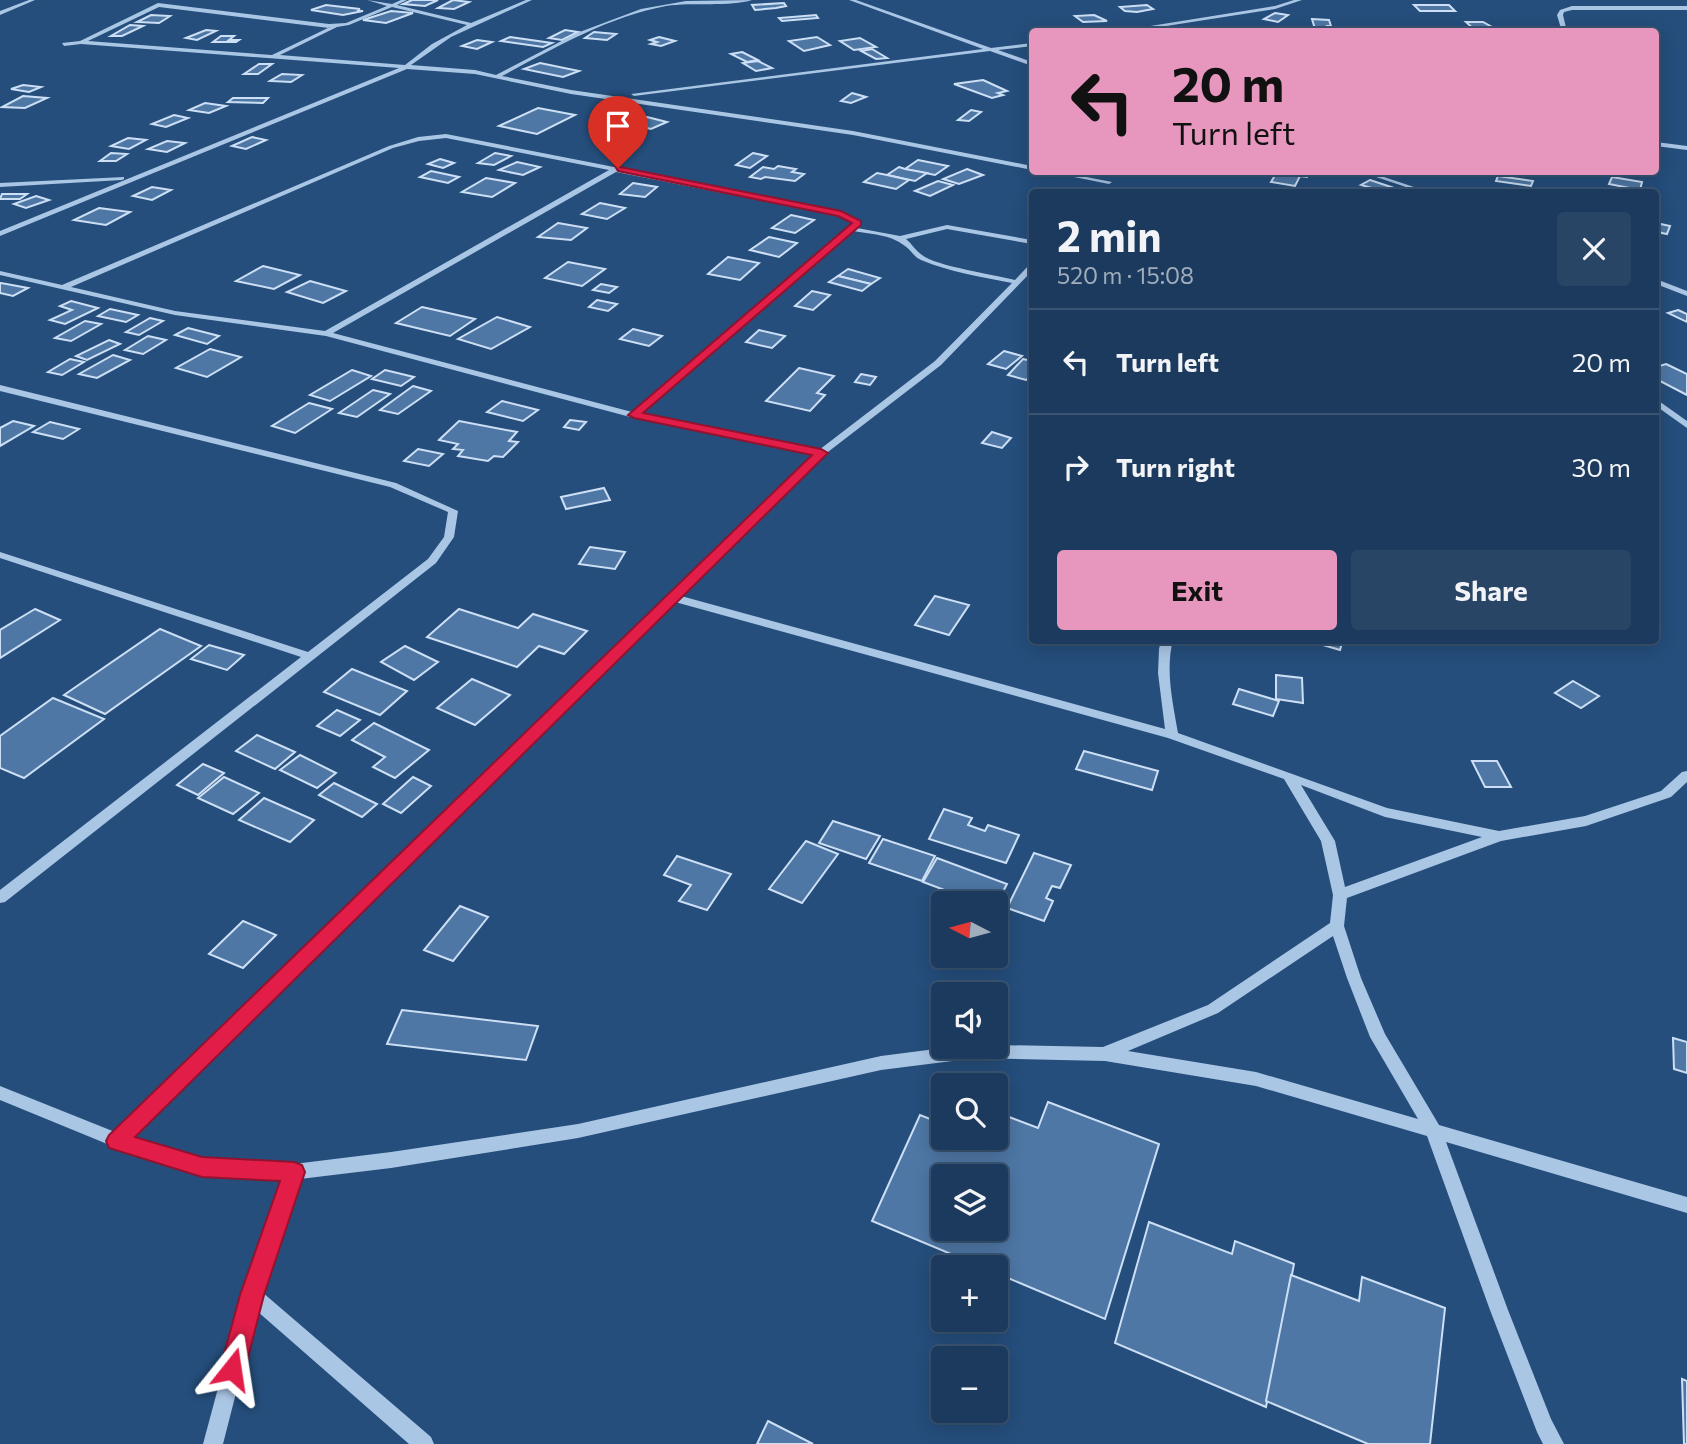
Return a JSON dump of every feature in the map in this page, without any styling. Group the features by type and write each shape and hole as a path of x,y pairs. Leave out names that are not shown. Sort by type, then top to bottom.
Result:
{"street":[{"path":"0,13 33,0"},
{"path":"369,0 471,24"},
{"path":"271,57 341,24 405,0"},
{"path":"0,234 406,66 425,49 471,24 530,0"},
{"path":"498,76 613,19 695,0 750,0"},
{"path":"851,0 1029,63"},
{"path":"1141,28 1275,7 1299,0"},
{"path":"80,42 158,5 329,26 341,24"},
{"path":"1564,28 1560,15 1562,11 1572,8 1687,8"},
{"path":"64,44 80,42 406,66 498,76 571,92 616,96 852,133 1029,167"},
{"path":"616,96 1029,44"},
{"path":"61,288 391,147 418,139 446,136 841,214 858,223 634,415"},
{"path":"1659,144 1687,148"},
{"path":"327,334 618,168"},
{"path":"1068,175 1109,183 1103,189"},
{"path":"1378,175 1405,181 1420,189"},
{"path":"0,185 133,178"},
{"path":"852,229 902,238 947,227 1029,241"},
{"path":"902,238 913,246 919,257 947,267 1016,282"},
{"path":"117,1141 821,453 938,363 1029,270"},
{"path":"0,273 175,313 327,334 634,415 821,453"},
{"path":"1659,282 1687,294"},
{"path":"0,388 393,485 453,512 449,537 432,561 0,898"},
{"path":"1659,404 1687,425"},
{"path":"0,555 309,656"},
{"path":"674,598 1172,735 1385,812 1499,836"},
{"path":"1165,644 1172,735"},
{"path":"1339,895 1499,836 1586,821 1665,794 1687,775"},
{"path":"1289,776 1328,841 1339,895 1338,926 1354,978 1378,1037 1434,1132 1514,1348 1554,1444"},
{"path":"1105,1054 1213,1009 1338,926"},
{"path":"0,1093 117,1141 202,1167 294,1172 578,1131 881,1063 976,1051 1105,1054 1256,1079 1687,1205"},
{"path":"213,1444 252,1295 294,1172"},
{"path":"252,1295 424,1444"}],"building":[{"path":"412,0 438,0 425,6 403,4"},
{"path":"453,0 469,2 454,9 438,8"},
{"path":"784,3 786,6 755,10 752,5"},
{"path":"326,5 363,11 343,15 311,10"},
{"path":"1147,5 1153,9 1137,12 1125,11 1120,7"},
{"path":"1414,5 1449,5 1455,11 1420,11"},
{"path":"391,11 413,13 386,23 363,20"},
{"path":"1275,13 1288,15 1278,22 1264,19"},
{"path":"151,15 170,16 159,23 137,22"},
{"path":"816,15 818,18 782,21 779,18"},
{"path":"1094,15 1107,21 1083,22 1075,16"},
{"path":"1312,19 1329,20 1331,26 1328,28 1315,28"},
{"path":"1466,22 1483,22 1494,28 1473,28"},
{"path":"130,25 143,26 122,36 111,36"},
{"path":"206,30 216,31 197,40 186,38"},
{"path":"565,30 578,32 562,40 549,38"},
{"path":"594,32 616,34 607,40 585,38"},
{"path":"221,36 234,36 229,40 239,40 213,42"},
{"path":"510,37 552,43 543,47 501,41"},
{"path":"659,37 675,41 661,46 651,44 657,42 650,40"},
{"path":"817,37 830,45 804,51 789,41"},
{"path":"860,38 876,47 854,50 840,41"},
{"path":"477,40 492,42 477,49 462,46"},
{"path":"872,49 887,58 876,59 861,51"},
{"path":"742,52 758,60 747,62 731,54"},
{"path":"758,61 772,68 756,71 743,63"},
{"path":"540,63 579,71 563,77 524,69"},
{"path":"259,64 272,64 258,74 244,74"},
{"path":"282,74 302,75 291,82 270,81"},
{"path":"983,80 1007,91 992,98 954,84"},
{"path":"23,85 41,87 29,92 11,89"},
{"path":"852,93 866,97 851,103 841,101"},
{"path":"23,96 47,98 25,108 2,107"},
{"path":"233,98 268,98 263,103 228,102"},
{"path":"205,103 226,106 209,113 189,110"},
{"path":"538,108 575,115 537,134 499,126"},
{"path":"971,110 981,112 969,121 958,120"},
{"path":"174,115 188,118 166,127 152,124"},
{"path":"647,117 667,122 651,129 631,124"},
{"path":"252,137 266,140 246,149 232,146"},
{"path":"128,138 146,140 129,149 111,146"},
{"path":"167,141 185,143 167,152 148,149"},
{"path":"111,153 127,154 116,161 100,161"},
{"path":"495,153 511,156 494,165 478,163"},
{"path":"753,153 767,156 750,168 736,165"},
{"path":"440,159 454,163 443,168 428,164"},
{"path":"918,160 948,166 935,175 905,169"},
{"path":"517,162 540,167 523,175 499,170"},
{"path":"778,166 796,169 792,172 804,174 795,181 750,177 763,167 774,169"},
{"path":"899,167 927,173 915,181 887,175"},
{"path":"967,169 983,175 959,184 943,179"},
{"path":"431,171 459,177 448,183 420,177"},
{"path":"877,173 909,180 896,189 864,182"},
{"path":"1275,175 1308,175 1300,176 1295,186 1271,182"},
{"path":"1498,176 1533,181 1531,186 1496,181"},
{"path":"1612,177 1642,182 1640,189 1609,184"},
{"path":"486,178 515,183 492,197 462,192"},
{"path":"1370,180 1397,189 1375,189 1361,185"},
{"path":"938,181 953,185 930,196 915,191"},
{"path":"633,183 657,187 645,197 620,194"},
{"path":"152,187 171,190 152,200 133,196"},
{"path":"2,194 27,194 20,199 0,199"},
{"path":"36,196 49,200 26,208 14,204"},
{"path":"600,203 625,208 607,219 582,214"},
{"path":"99,208 130,212 106,225 74,220"},
{"path":"791,215 814,220 795,233 772,228"},
{"path":"558,223 587,228 571,240 538,237"},
{"path":"1659,224 1670,226 1667,234 1659,232"},
{"path":"769,237 797,243 779,257 750,250"},
{"path":"728,257 759,263 740,280 708,274"},
{"path":"568,262 605,269 582,286 545,278"},
{"path":"263,266 300,275 274,289 236,281"},
{"path":"848,269 880,278 871,284 838,276"},
{"path":"838,276 871,284 862,291 829,282"},
{"path":"310,281 346,291 323,303 287,292"},
{"path":"0,283 28,288 13,296 0,293"},
{"path":"601,284 617,287 609,293 593,290"},
{"path":"812,291 830,295 813,310 795,306"},
{"path":"597,300 617,304 608,311 589,307"},
{"path":"71,301 98,308 65,324 50,320 72,310 60,306"},
{"path":"422,307 475,319 450,336 396,323"},
{"path":"110,309 138,315 126,322 98,316"},
{"path":"1678,310 1687,314 1687,322 1668,313"},
{"path":"497,317 530,327 491,349 458,339"},
{"path":"150,318 163,321 139,335 126,332"},
{"path":"85,321 101,324 71,341 55,338"},
{"path":"188,328 219,336 207,344 175,335"},
{"path":"633,329 662,336 649,346 620,339"},
{"path":"759,330 785,336 772,348 746,342"},
{"path":"148,336 166,340 143,354 125,350"},
{"path":"109,340 120,344 87,360 76,356"},
{"path":"210,349 241,357 207,377 176,368"},
{"path":"1004,351 1022,356 1006,369 988,364"},
{"path":"113,355 130,360 97,378 79,374"},
{"path":"70,359 84,362 62,375 48,372"},
{"path":"1023,359 1029,360 1029,378 1026,380 1008,375"},
{"path":"1666,364 1687,374 1687,395 1659,381 1659,366"},
{"path":"799,368 834,376 817,393 825,395 810,411 766,401"},
{"path":"352,370 371,376 330,401 310,395"},
{"path":"385,370 414,377 401,386 372,379"},
{"path":"861,374 876,377 870,385 855,382"},
{"path":"413,386 431,391 398,414 380,410"},
{"path":"373,390 390,394 357,417 339,413"},
{"path":"502,401 538,410 523,421 487,412"},
{"path":"309,403 332,409 295,433 272,426"},
{"path":"570,420 586,422 579,430 564,427"},
{"path":"13,421 34,426 0,446 0,428"},
{"path":"459,421 517,432 509,441 518,442 503,457 494,456 488,461 458,456 463,450 453,449 458,444 439,440"},
{"path":"50,422 79,429 63,439 33,432"},
{"path":"992,432 1011,438 1002,448 982,443"},
{"path":"418,449 443,454 429,466 404,461"},
{"path":"604,488 610,500 566,509 561,497"},
{"path":"590,547 625,552 615,569 579,564"},
{"path":"935,596 969,605 949,635 915,625"},
{"path":"35,609 60,620 0,658 0,630"},
{"path":"459,609 518,628 533,614 587,631 564,654 539,646 517,667 427,637"},
{"path":"160,629 201,646 105,714 64,695"},
{"path":"1320,644 1342,644 1340,650"},
{"path":"209,645 244,655 227,670 191,659"},
{"path":"405,646 438,662 414,680 381,662"},
{"path":"352,669 407,691 380,715 324,692"},
{"path":"1276,675 1302,678 1303,703 1276,699"},
{"path":"472,679 510,695 475,725 437,708"},
{"path":"1573,681 1599,696 1581,708 1555,693"},
{"path":"1239,689 1279,701 1273,716 1233,704"},
{"path":"53,698 104,719 24,778 0,768 0,736"},
{"path":"337,710 360,720 340,736 317,726"},
{"path":"374,723 429,750 395,778 373,767 385,757 352,740"},
{"path":"257,735 295,752 275,769 236,751"},
{"path":"1084,751 1158,771 1152,790 1076,769"},
{"path":"300,755 336,773 317,788 280,770"},
{"path":"1472,761 1497,761 1511,787 1485,787"},
{"path":"203,764 224,773 198,795 177,785"},
{"path":"224,777 259,793 233,814 198,798"},
{"path":"413,777 431,786 401,813 383,804"},
{"path":"334,783 377,804 362,817 319,795"},
{"path":"264,798 314,820 290,842 239,820"},
{"path":"944,809 972,818 968,825 985,831 988,825 1019,835 1006,863 929,839"},
{"path":"833,821 880,836 866,859 819,843"},
{"path":"883,839 935,856 922,881 869,863"},
{"path":"806,841 838,854 802,903 769,889"},
{"path":"1034,853 1071,865 1060,888 1052,886 1046,898 1053,901 1044,921 1008,908"},
{"path":"677,856 731,874 707,910 679,901 691,885 664,875"},
{"path":"937,858 1007,884 1003,891 947,891 923,882"},
{"path":"460,906 488,917 453,961 424,950"},
{"path":"243,921 276,935 243,968 209,954"},
{"path":"402,1010 538,1026 526,1060 387,1044"},
{"path":"1673,1038 1687,1042 1687,1073 1674,1069"},
{"path":"1048,1102 1159,1144 1105,1319 1008,1278 1008,1255 953,1255 872,1221 920,1115 931,1119 931,1150 1008,1150 1008,1117 1038,1128"},
{"path":"1149,1222 1232,1254 1235,1241 1294,1264 1266,1407 1115,1343"},
{"path":"1291,1275 1359,1301 1362,1277 1445,1308 1430,1444 1368,1444 1266,1401"},
{"path":"1682,1379 1687,1381 1687,1444 1684,1444"},
{"path":"768,1421 813,1444 757,1444"}],"route":[{"path":"232,1369 252,1295 294,1172 202,1167 117,1141 821,453 634,415 858,223 841,214 618,168"}]}
